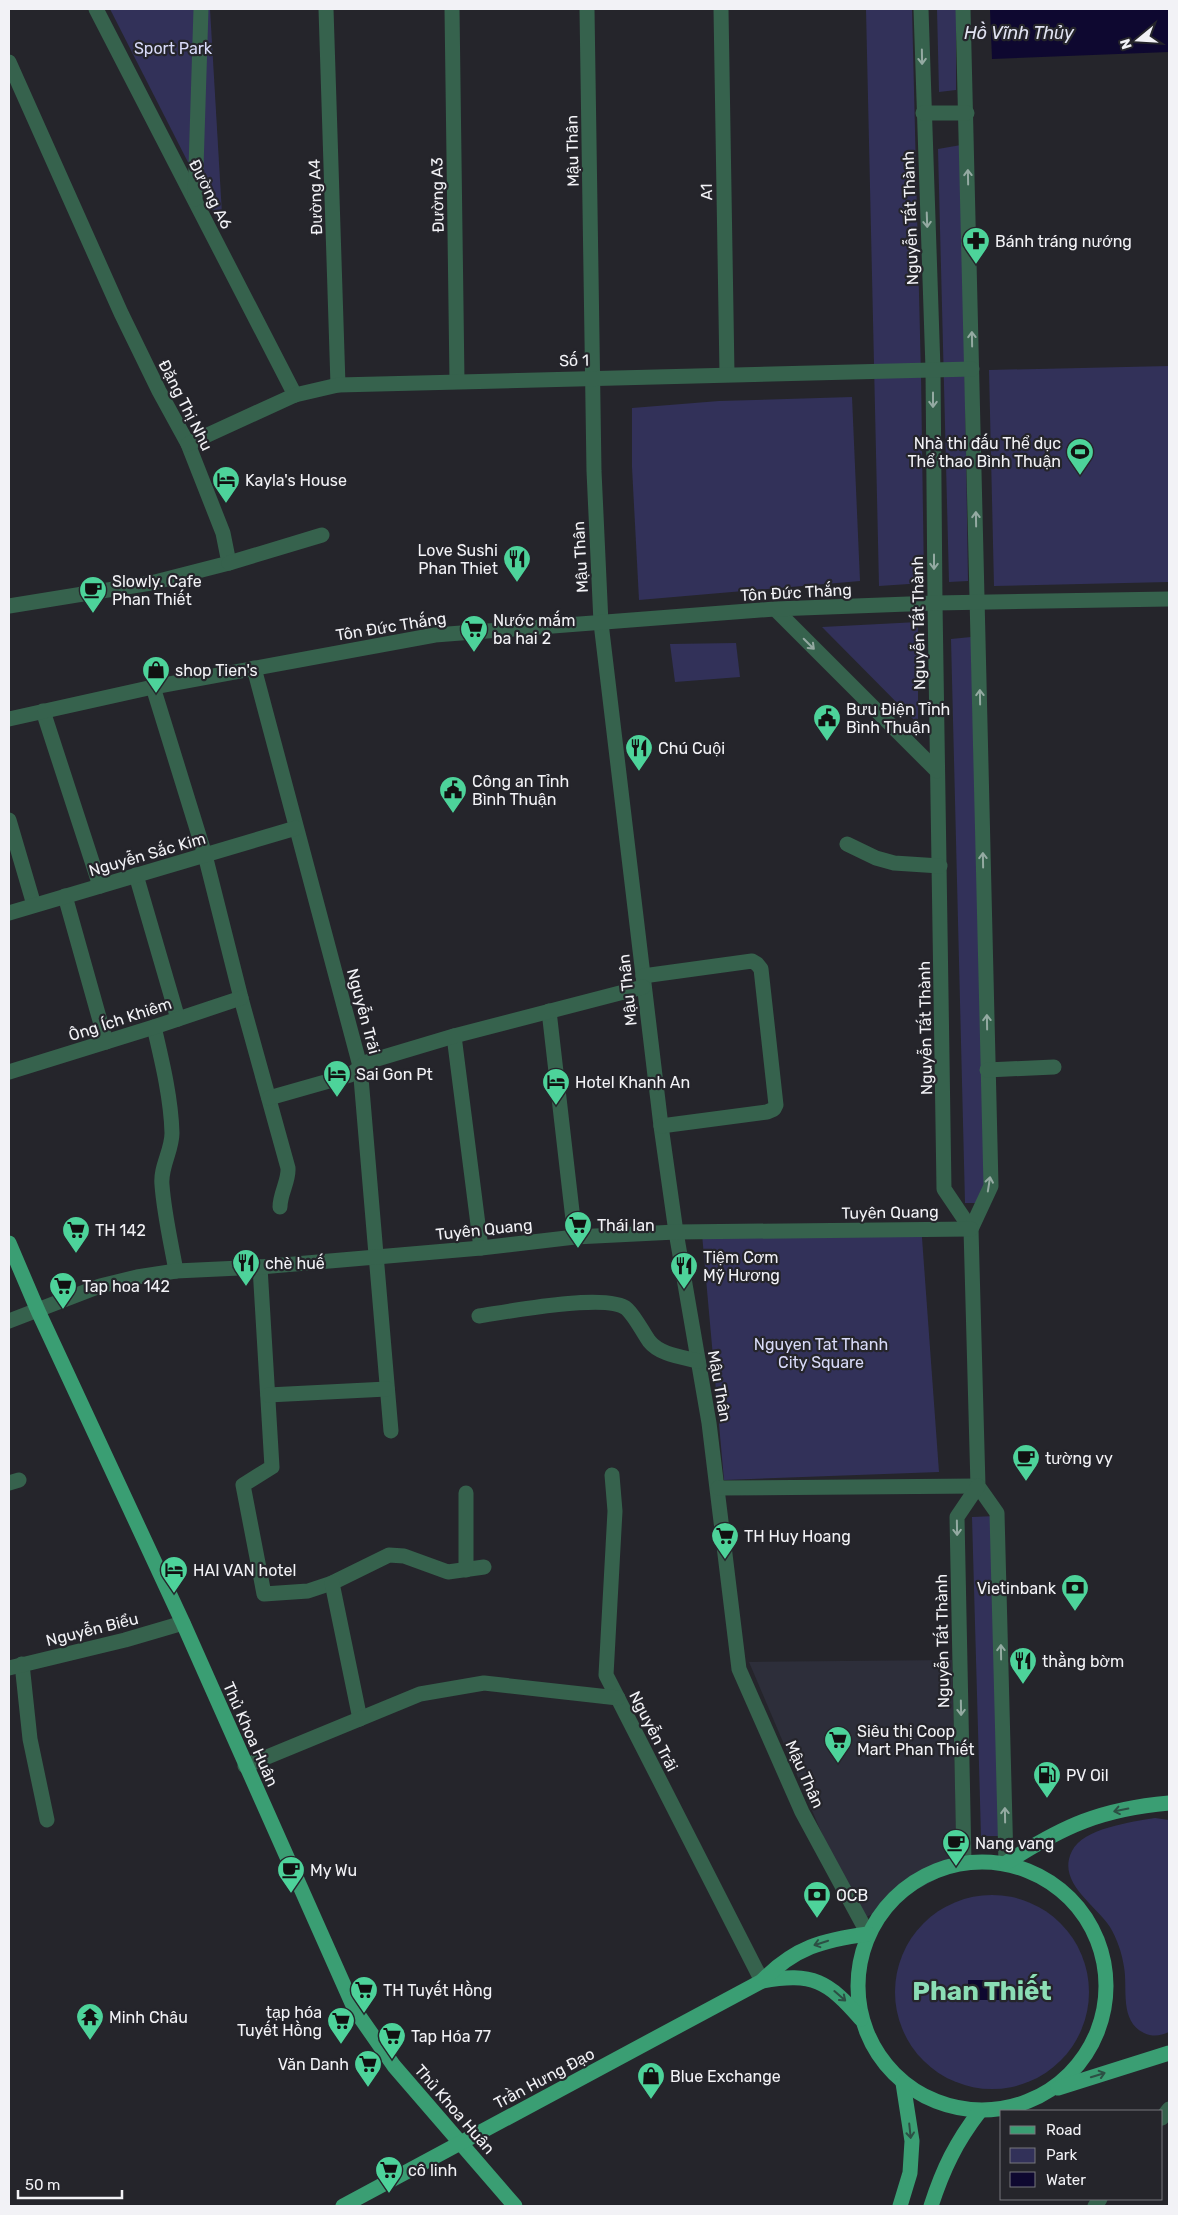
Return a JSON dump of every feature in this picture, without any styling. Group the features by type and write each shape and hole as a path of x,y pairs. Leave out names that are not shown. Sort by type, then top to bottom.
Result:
{"main road":[{"name":"Thủ Khoa Huân","path":"9,1243 38,1311 183,1623 355,2010 394,2066 514,2206"},
{"path":"1006,1864 1044,1838 1077,1822 1115,1810 1169,1803"},
{"path":"1052,2090 1072,2072 1088,2051 1099,2027 1105,2001 1105,1975 1100,1949 1090,1924 1074,1903 1054,1885 1032,1872 1006,1864 985,1861 964,1862 925,1874 891,1899 868,1934 857,1976 861,2019 871,2043 880,2057 903,2083 916,2093 939,2104 963,2110 1005,2109 1030,2102 1052,2090 1169,2053"},
{"name":"Trần Hưng Đạo","path":"762,1981 778,1964 797,1952 821,1942 868,1934"},
{"name":"Trần Hưng Đạo","path":"343,2206 762,1981 788,1976 808,1978 825,1984 842,1997 861,2019"},
{"path":"900,2206 910,2173 912,2141 903,2083"},
{"path":"931,2206 946,2166 959,2141 980,2111"}],"street":[{"name":"Đường A6","path":"96,9 295,395"},
{"path":"195,200 201,9"},
{"name":"Đường A4","path":"326,9 338,385"},
{"name":"Đường A3","path":"452,9 457,381"},
{"name":"Mậu Thân","path":"587,9 594,471 601,623 661,1126 676,1232 718,1488 739,1669 802,1812 868,1934"},
{"name":"A1","path":"720,9 727,374"},
{"name":"Nguyễn Tất Thành","path":"921,9 933,370 934,603 940,866 944,1189 971,1228"},
{"path":"963,9 967,113 991,1186 971,1228 978,1486 998,1513 1006,1864"},
{"name":"Đặng Thị Nhu","path":"9,62 121,313 159,392 188,444 223,533 229,563"},
{"path":"923,113 967,113"},
{"name":"Số 1","path":"188,444 295,395 338,385 594,377 972,369"},
{"path":"9,606 151,583 229,563 322,535"},
{"path":"978,603 1169,599"},
{"name":"Tôn Đức Thắng","path":"9,719 153,687 434,635 775,609 978,603"},
{"path":"775,609 937,771"},
{"name":"Nguyễn Trãi","path":"254,668 360,1066 391,1431"},
{"path":"153,687 205,855 289,1176 280,1197 280,1207"},
{"path":"44,711 100,886"},
{"path":"9,820 34,905"},
{"name":"Nguyễn Sắc Kim","path":"9,913 296,828"},
{"path":"847,844 876,858 894,863 940,866"},
{"path":"136,875 178,1019"},
{"path":"65,896 106,1042"},
{"path":"269,1098 350,1075 367,1062 454,1036 549,1011 643,981 752,961 758,964 761,969 776,1105 774,1109 767,1112 661,1126"},
{"name":"Ông Ích Khiêm","path":"9,1072 241,998"},
{"path":"549,1011 575,1237"},
{"path":"154,1027 172,1132 171,1146 164,1167 162,1184 176,1271"},
{"path":"454,1036 481,1248"},
{"path":"988,1070 1054,1067"},
{"name":"Tuyên Quang","path":"9,1321 100,1286 138,1276 176,1271 260,1267 481,1248 575,1237 676,1232 971,1228"},
{"path":"260,1267 272,1467 243,1485 264,1594 300,1592 332,1583 389,1555 404,1556 448,1572 484,1567"},
{"path":"479,1316 554,1305 607,1302 627,1309 650,1343 661,1350 698,1361"},
{"path":"268,1395 387,1388"},
{"name":"Nguyễn Trãi","path":"612,1475 615,1511 606,1675 762,1981"},
{"path":"718,1488 978,1486"},
{"name":"Nguyễn Tất Thành","path":"964,1862 957,1517 978,1486"},
{"path":"466,1493 466,1570"},
{"path":"332,1583 360,1719"},
{"name":"Nguyễn Biểu","path":"16,1666 125,1640 183,1623"},
{"path":"16,1666 48,1820"},
{"path":"245,1766 420,1694 484,1683 618,1698"}],"shaded area":[{"path":"952,1660 957,1868 859,1921 749,1662"}],"green space":[{"name":"Sport Park","path":"110,9 210,9 223,231"},
{"path":"866,9 912,9 921,375 924,583 879,586"},
{"path":"937,9 956,9 956,90 939,92"},
{"path":"961,145 968,581 949,582 938,149"},
{"name":"Nhà thi đấu Thể dục Thể thao Bình Thuận","path":"1169,366 1169,582 994,586 989,370"},
{"path":"852,397 860,581 639,600 632,467 632,408 719,401"},
{"path":"918,622 918,724 822,627"},
{"path":"971,637 985,1203 965,1203 951,639"},
{"path":"736,643 740,677 675,682 670,644"},
{"name":"Nguyen Tat Thanh City Square","path":"921,1224 939,1472 724,1480 702,1234"},
{"path":"997,1516 1002,1836 981,1836 972,1517"},
{"path":"1155,1818 1169,1820 1169,2032 1150,2035 1136,2028 1131,2021 1126,2003 1125,1975 1121,1951 1110,1927 1073,1883 1069,1873 1068,1862 1072,1851 1086,1837 1109,1827"},
{"path":"982,1895 1002,1895 1038,1906 1061,1923 1073,1938 1082,1955 1089,1982 1089,2002 1082,2029 1073,2046 1061,2061 1046,2073 1029,2082 1002,2089 982,2089 946,2078 930,2067 917,2054 906,2038 899,2020 895,2002 895,1982 906,1946 917,1930 930,1917 946,1906 964,1899"}],"water":[{"name":"Hồ Vĩnh Thủy","path":"990,9 1169,9 1169,52 992,59"},
{"path":"968,1980 1003,1980 1003,2000 968,2000"}],"place":[{"name":"Bánh tráng nướng","path":"976,265"},
{"name":"Nhà thi đấu Thể dục Thể thao Bình Thuận","path":"1080,476"},
{"name":"Kayla's House","path":"226,504"},
{"name":"Love Sushi Phan Thiet","path":"517,583"},
{"name":"Slowly. Cafe Phan Thiết","path":"93,614"},
{"name":"Nước mắm ba hai 2","path":"474,653"},
{"name":"shop Tien's","path":"156,694"},
{"name":"Bưu Điện Tỉnh Bình Thuận","path":"827,742"},
{"name":"Chú Cuội","path":"639,772"},
{"name":"Công an Tỉnh Bình Thuận","path":"453,814"},
{"name":"Sai Gon Pt","path":"337,1098"},
{"name":"Hotel Khanh An","path":"556,1106"},
{"name":"Thái lan","path":"578,1249"},
{"name":"TH 142","path":"76,1254"},
{"name":"chè huế","path":"246,1287"},
{"name":"Tiệm Cơm Mỹ Hương","path":"684,1290"},
{"name":"Tap hoa 142","path":"63,1310"},
{"name":"tường vy","path":"1026,1482"},
{"name":"TH Huy Hoang","path":"725,1560"},
{"name":"HAI VAN hotel","path":"174,1594"},
{"name":"Vietinbank","path":"1075,1612"},
{"name":"thằng bờm","path":"1023,1685"},
{"name":"Siêu thị Coop Mart Phan Thiết","path":"838,1764"},
{"name":"PV Oil","path":"1047,1799"},
{"name":"Nang vang","path":"956,1867"},
{"name":"My Wu","path":"291,1894"},
{"name":"OCB","path":"817,1919"},
{"name":"TH Tuyết Hồng","path":"364,2014"},
{"name":"Minh Châu","path":"90,2041"},
{"name":"tạp hóa Tuyết Hồng","path":"341,2045"},
{"name":"Tap Hóa 77","path":"392,2060"},
{"name":"Văn Danh","path":"368,2088"},
{"name":"Blue Exchange","path":"651,2100"},
{"name":"cô linh","path":"389,2194"}],"district":[{"name":"Phan Thiết","path":"982,1991"}]}
